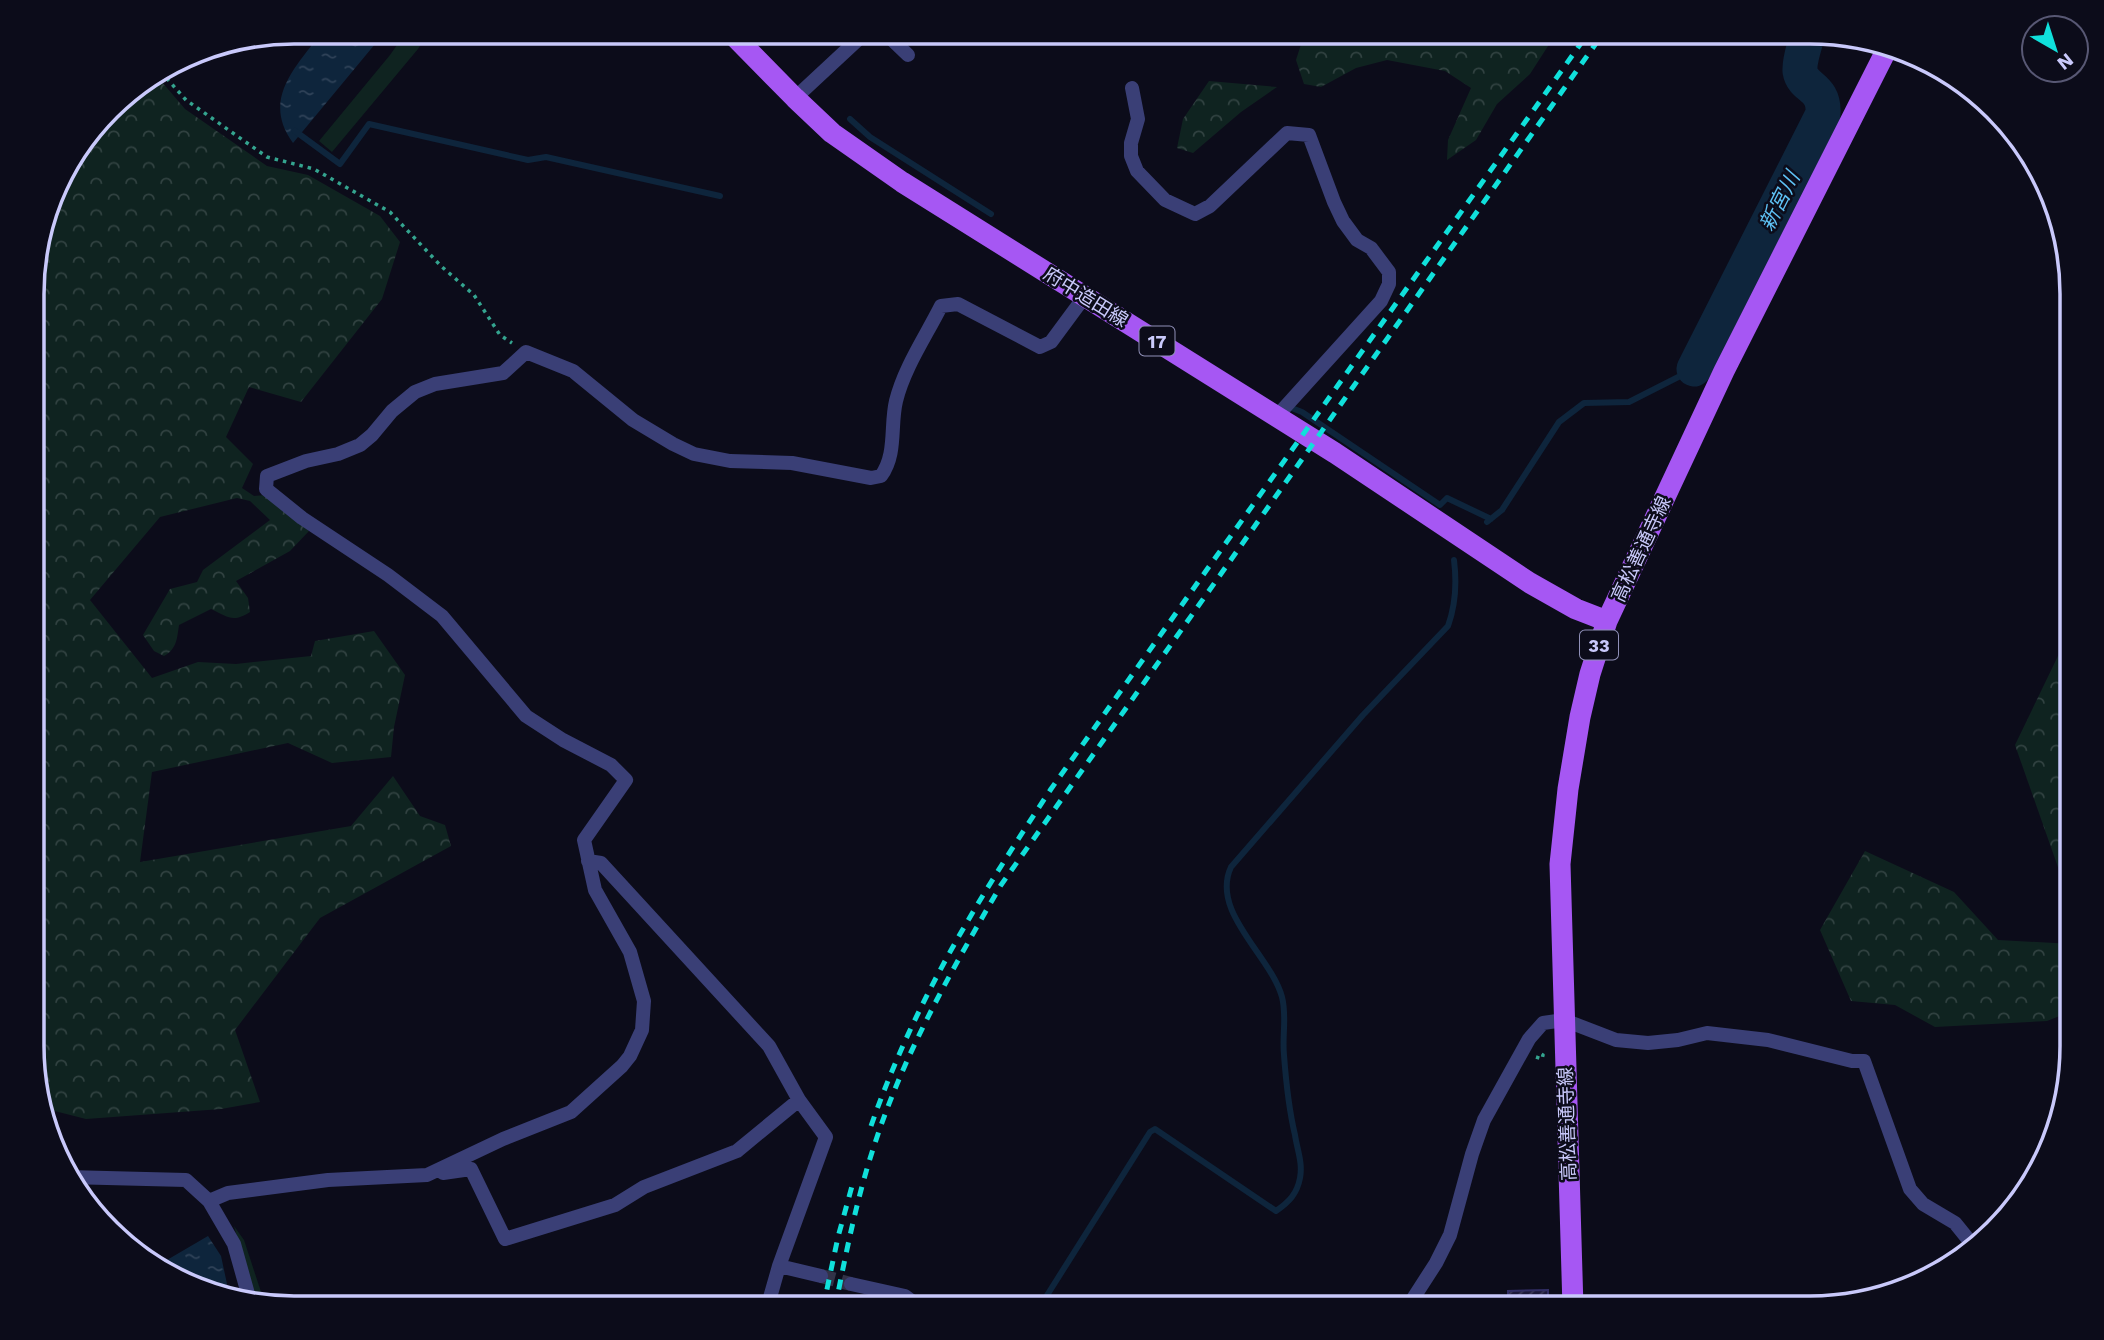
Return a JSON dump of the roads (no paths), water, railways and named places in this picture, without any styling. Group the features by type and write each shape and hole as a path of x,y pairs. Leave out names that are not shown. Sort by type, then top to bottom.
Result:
{"main road":[{"name":"府中造田線","path":"742,44 832,133 866,157 1277,416 1530,583 1607,621"},
{"name":"高松善通寺線","path":"1573,1296 1560,864 1568,789 1580,717 1607,621 1724,371 1884,55"}],"street":[{"path":"795,98 853,44"},
{"path":"897,44 908,55"},
{"path":"1132,88 1138,119 1131,143 1131,156 1138,172 1165,200 1195,214 1210,206 1287,133 1310,135 1343,221 1357,240 1371,248 1389,272 1389,284 1381,301 1277,416"},
{"path":"427,1175 503,1139 571,1112 630,1056 642,1030 645,1001 630,953 595,890 584,839 625,780 611,765 563,740 526,716 442,615 388,575 302,518 266,489 267,476 360,445 392,411 415,392 435,384 503,373 526,352 572,371 633,420 694,454 730,461 792,463 871,478 881,476 888,467 895,402 904,377 941,306 958,304 1040,347 1051,342 1085,296"},
{"path":"588,861 601,863 769,1046 799,1100 826,1136 770,1296"},
{"path":"1415,1296 1450,1235 1484,1120 1529,1039 1543,1023 1564,1020 1616,1040 1648,1043 1707,1033 1768,1040 1852,1061 1864,1061 1910,1189 1923,1204 1955,1223 1968,1239"},
{"path":"209,1201 228,1193 328,1180 427,1175 471,1169 505,1239 615,1205 644,1187 737,1151 799,1100"},
{"path":"81,1177 186,1180 209,1201 234,1244 247,1291"},
{"path":"779,1266 821,1276"},
{"path":"852,1284 905,1296"}],"water":[{"path":"313,44 375,44 293,143 284,127 280,112 281,98 293,71"},
{"path":"208,1236 221,1256 228,1288 198,1277 166,1261"}],"waterway":[{"name":"新宮川","path":"1694,369 1823,114 1821,98 1805,81 1800,71 1805,44"},
{"path":"850,119 870,137 991,214"},
{"path":"295,131 340,164 369,124 528,160 546,157 720,196"},
{"path":"1487,522 1502,510 1559,422 1584,403 1629,402 1694,369"},
{"path":"1289,407 1302,412 1440,505 1447,498 1491,519"},
{"path":"1047,1296 1150,1132 1155,1129 1276,1211 1295,1193 1301,1167 1287,1086 1282,997 1276,981 1235,917 1227,884 1231,867 1363,715 1448,626 1455,594 1454,560"}],"tunnel":[{"path":"821,1276 851,1284"}],"railway":[{"path":"871,1126 888,1080 950,951 1051,789 1580,44"},
{"path":"838,1296 863,1184 887,1109 931,1011 1001,885 1596,44"},
{"path":"826,1296 852,1186"}]}
